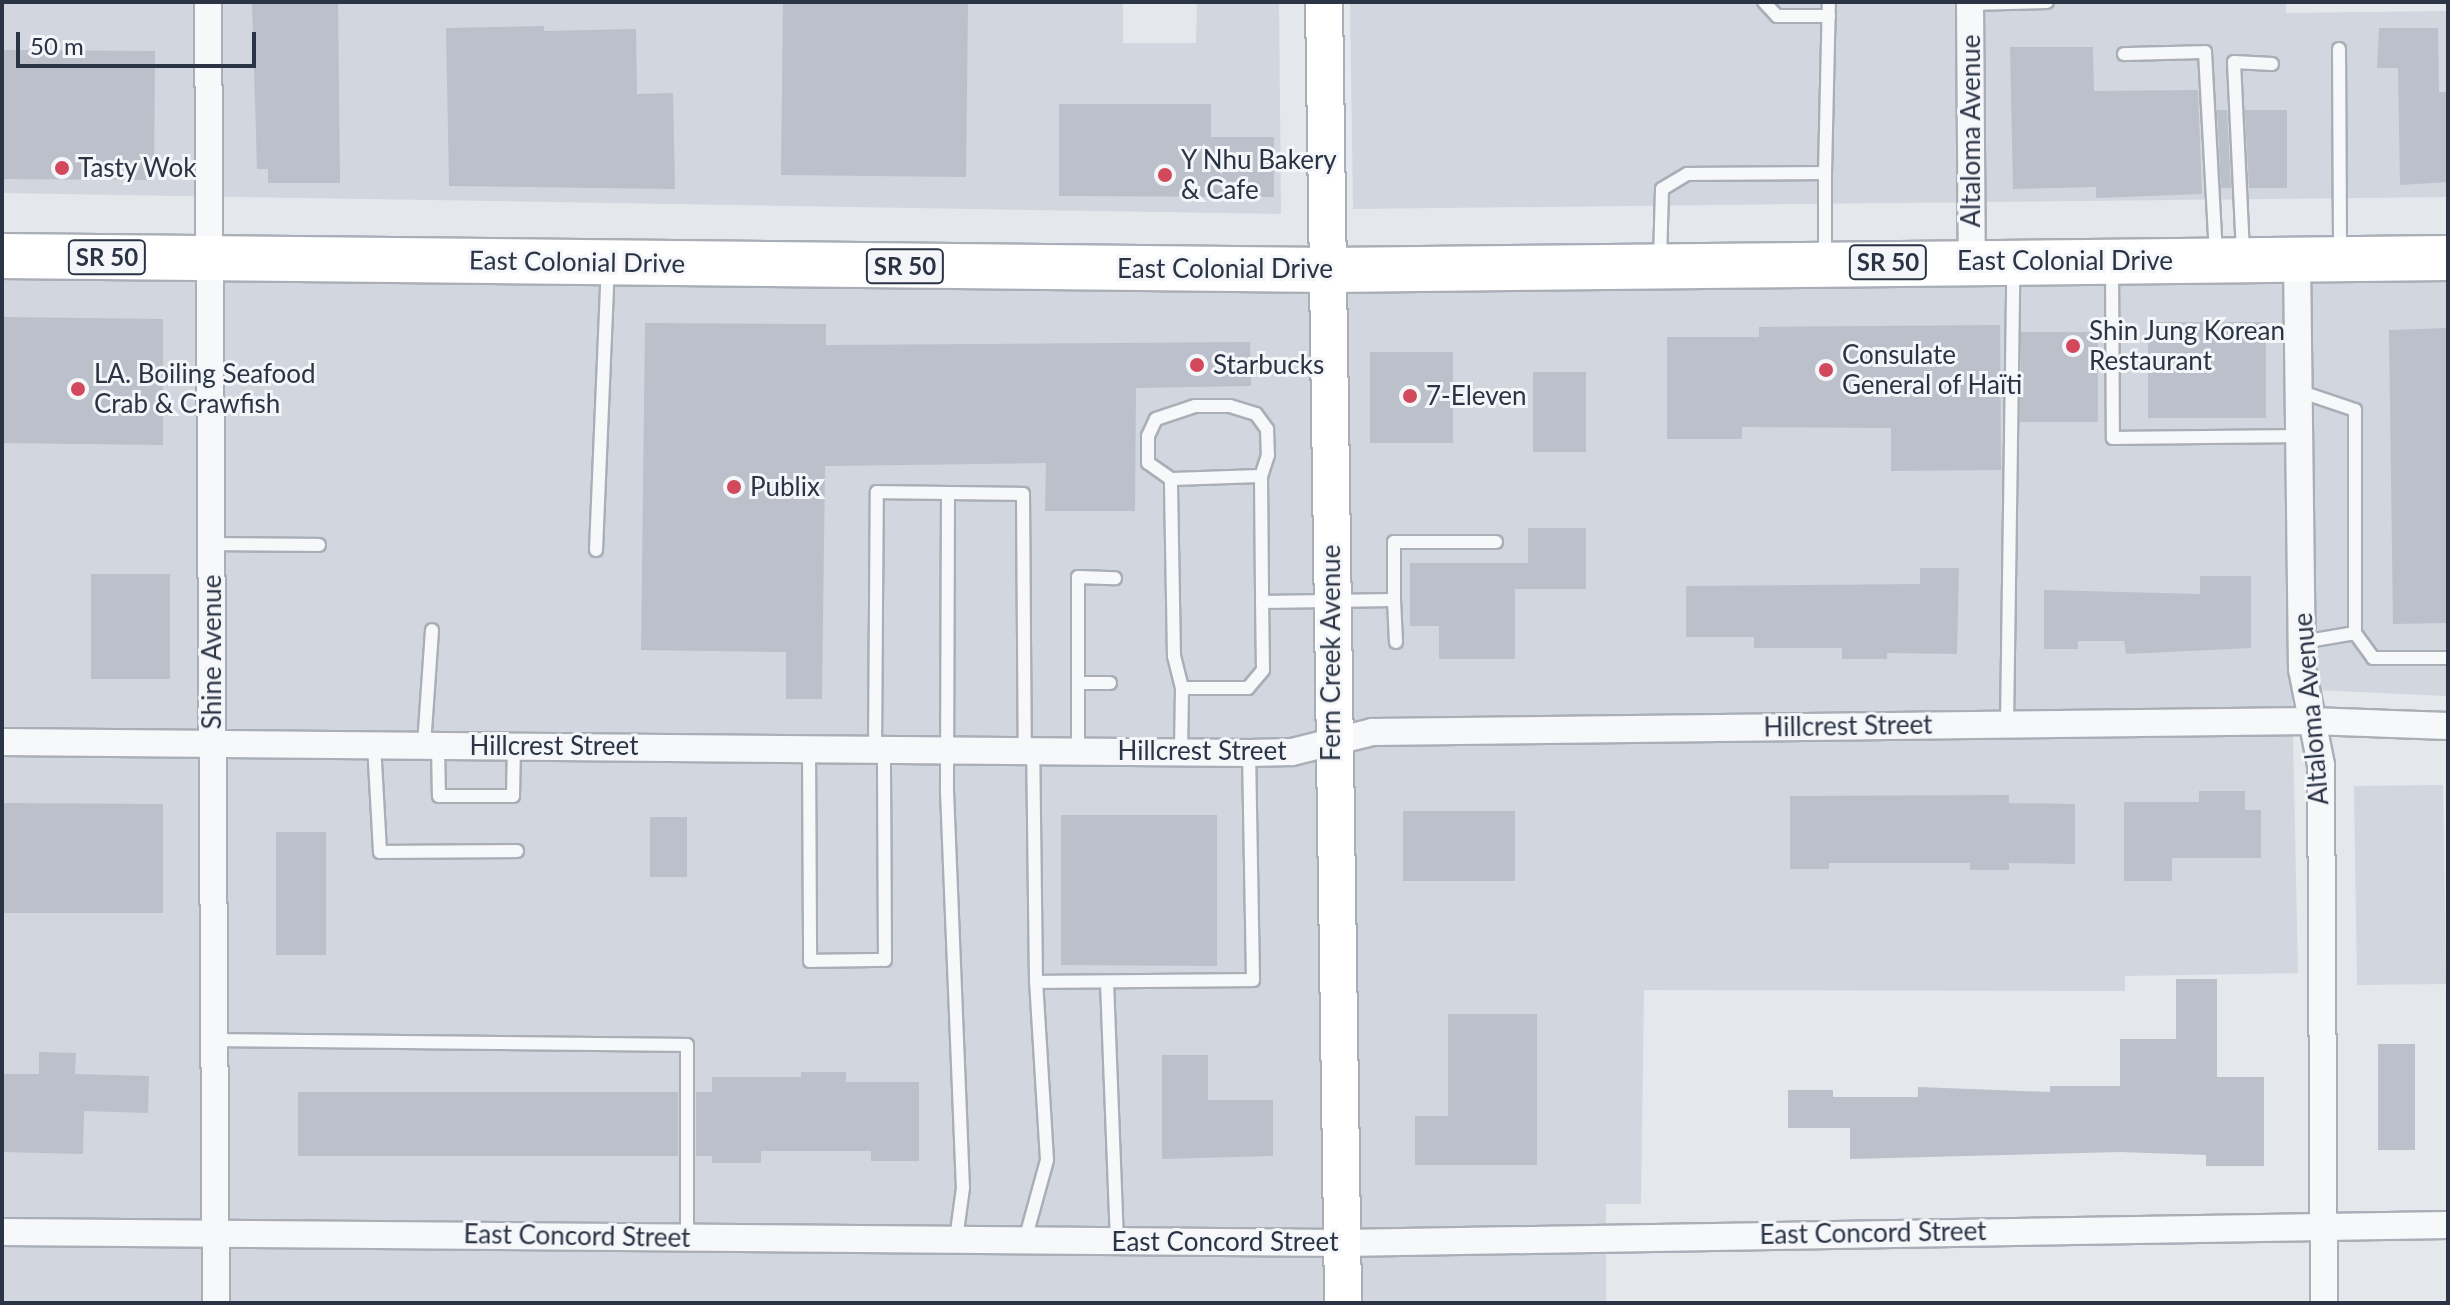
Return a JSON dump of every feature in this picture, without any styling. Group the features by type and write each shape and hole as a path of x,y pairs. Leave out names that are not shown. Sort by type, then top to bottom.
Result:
{"highway":[{"name":"East Colonial Drive","path":"2,256 1329,270 2448,258"}],"street":[{"name":"Shine Avenue","path":"208,2 213,258 216,1303"},
{"name":"Fern Creek Avenue","path":"1324,2 1329,270 1331,742 1343,1303"},
{"name":"Altaloma Avenue","path":"1970,3 1992,261"},
{"name":"Altaloma Avenue","path":"2297,260 2302,642 2311,721 2321,765 2324,1303"},
{"name":"Hillcrest Street","path":"2,742 1249,753 1292,752 1372,732 2311,721 2448,726"},
{"name":"East Concord Street","path":"2,1232 1342,1243 2448,1225"}],"lane":[{"path":"1764,2 1777,16 1829,9 1826,263"},
{"path":"1970,3 2047,2"},
{"path":"2339,49 2340,260"},
{"path":"2124,54 2205,52 2230,260"},
{"path":"2230,260 2234,62 2272,64"},
{"path":"1660,265 1662,189 1687,174 1825,173"},
{"path":"1992,261 2007,725"},
{"path":"2112,261 2113,438 2299,436"},
{"path":"596,550 608,262"},
{"path":"2298,390 2355,410 2355,633 2373,658 2448,658"},
{"path":"1182,688 1248,688 1257,681 1263,670 1261,476 1268,455 1267,429 1256,414 1230,406 1195,406 1156,419 1148,436 1148,463 1171,479 1261,476"},
{"path":"1171,479 1174,657 1182,688 1181,752"},
{"path":"809,748 810,961 885,960 877,492 1023,494 1036,982 1047,1160 1025,1240"},
{"path":"948,494 951,749 947,791 963,1188 956,1239"},
{"path":"1396,642 1394,542 1496,542"},
{"path":"212,544 319,545"},
{"path":"1078,751 1078,577 1115,578"},
{"path":"1262,602 1394,600"},
{"path":"432,630 431,745 439,796 513,796 514,746"},
{"path":"2302,642 2355,633"},
{"path":"1078,683 1110,683"},
{"path":"374,744 380,852 517,851"},
{"path":"1036,982 1253,980 1249,753"},
{"path":"1107,982 1117,1241"},
{"path":"215,1040 687,1045 687,1237"}],"shaded area":[{"path":"2,2 1123,2 1123,43 1196,43 1197,2 1279,2 1281,214 2,193"},
{"path":"1350,2 2286,2 2286,13 2448,11 2448,197 1353,209"},
{"path":"2,256 2448,259 2448,696 2292,689 2298,973 2125,976 2125,991 1644,990 1641,1204 1606,1204 1606,1303 2,1303"},
{"path":"2443,785 2446,984 2357,985 2354,786"}],"building":[{"path":"252,2 338,2 340,183 268,183 268,169 257,169"},
{"path":"783,2 968,2 966,177 781,175"},
{"path":"544,26 544,31 636,29 637,94 673,93 675,189 449,186 446,28"},
{"path":"2379,28 2438,28 2439,92 2448,92 2448,182 2400,185 2398,68 2377,68"},
{"path":"2010,47 2093,47 2094,91 2198,90 2202,194 2096,198 2096,187 2013,189"},
{"path":"2,50 155,51 154,180 2,179"},
{"path":"1059,104 1211,104 1211,137 1274,137 1274,197 1059,196"},
{"path":"2217,110 2227,110 2231,188 2221,188"},
{"path":"2245,110 2287,110 2287,188 2249,188"},
{"path":"2,317 163,319 163,445 2,443"},
{"path":"2148,322 2266,322 2266,418 2148,418"},
{"path":"645,323 826,324 826,345 1250,342 1251,386 1136,388 1135,511 1045,511 1046,463 825,466 822,699 786,699 786,652 641,650"},
{"path":"2000,325 2001,470 1891,471 1891,428 1742,427 1742,439 1667,439 1667,337 1759,337 1759,327"},
{"path":"2448,328 2448,623 2393,624 2389,330"},
{"path":"2021,332 2098,332 2098,422 2020,422"},
{"path":"1370,352 1453,352 1453,443 1370,443"},
{"path":"1533,372 1586,372 1586,452 1533,452"},
{"path":"1528,528 1586,528 1586,589 1515,589 1515,659 1439,659 1439,626 1410,626 1410,563 1528,563"},
{"path":"1920,568 1959,568 1957,654 1887,653 1887,659 1842,659 1842,648 1754,648 1754,637 1686,637 1686,586 1920,584"},
{"path":"91,574 170,574 170,679 91,679"},
{"path":"2200,576 2251,576 2251,648 2126,654 2124,641 2078,641 2078,649 2044,649 2044,590 2200,594"},
{"path":"2199,791 2245,791 2245,810 2261,810 2261,858 2172,858 2172,881 2124,881 2124,802 2199,802"},
{"path":"2009,795 2009,803 2075,804 2075,864 2009,863 2009,870 1970,870 1970,863 1829,863 1829,869 1790,869 1790,796"},
{"path":"2,803 163,804 163,913 2,913"},
{"path":"1403,811 1515,811 1515,881 1403,881"},
{"path":"1061,815 1217,815 1217,966 1061,965"},
{"path":"650,817 687,817 687,877 650,877"},
{"path":"276,832 326,832 326,955 276,955"},
{"path":"2176,979 2217,979 2217,1077 2264,1077 2264,1166 2206,1166 2206,1155 2120,1152 1850,1159 1850,1128 1788,1128 1788,1090 1833,1090 1833,1097 1918,1097 1918,1087 2050,1092 2050,1086 2120,1086 2120,1039 2176,1039"},
{"path":"1448,1014 1537,1014 1537,1165 1415,1165 1415,1116 1448,1116"},
{"path":"2378,1044 2415,1044 2415,1150 2378,1150"},
{"path":"39,1052 76,1053 75,1074 149,1076 148,1113 84,1111 83,1154 2,1152 2,1074 39,1074"},
{"path":"1162,1055 1208,1055 1208,1100 1273,1100 1273,1156 1162,1159"},
{"path":"801,1072 846,1072 846,1082 919,1082 919,1161 871,1161 871,1151 761,1151 761,1163 712,1163 712,1156 696,1156 696,1092 712,1092 712,1077 801,1077"},
{"path":"298,1092 678,1092 678,1156 298,1156"}],"place":[{"name":"Tasty Wok","path":"62,168"},
{"name":"Y Nhu Bakery & Cafe","path":"1165,175"},
{"name":"Shin Jung Korean Restaurant","path":"2073,346"},
{"name":"Starbucks","path":"1197,365"},
{"name":"Consulate General of Haïti","path":"1826,370"},
{"name":"LA. Boiling Seafood Crab & Crawfish","path":"78,389"},
{"name":"7-Eleven","path":"1410,396"},
{"name":"Publix","path":"734,487"}]}
